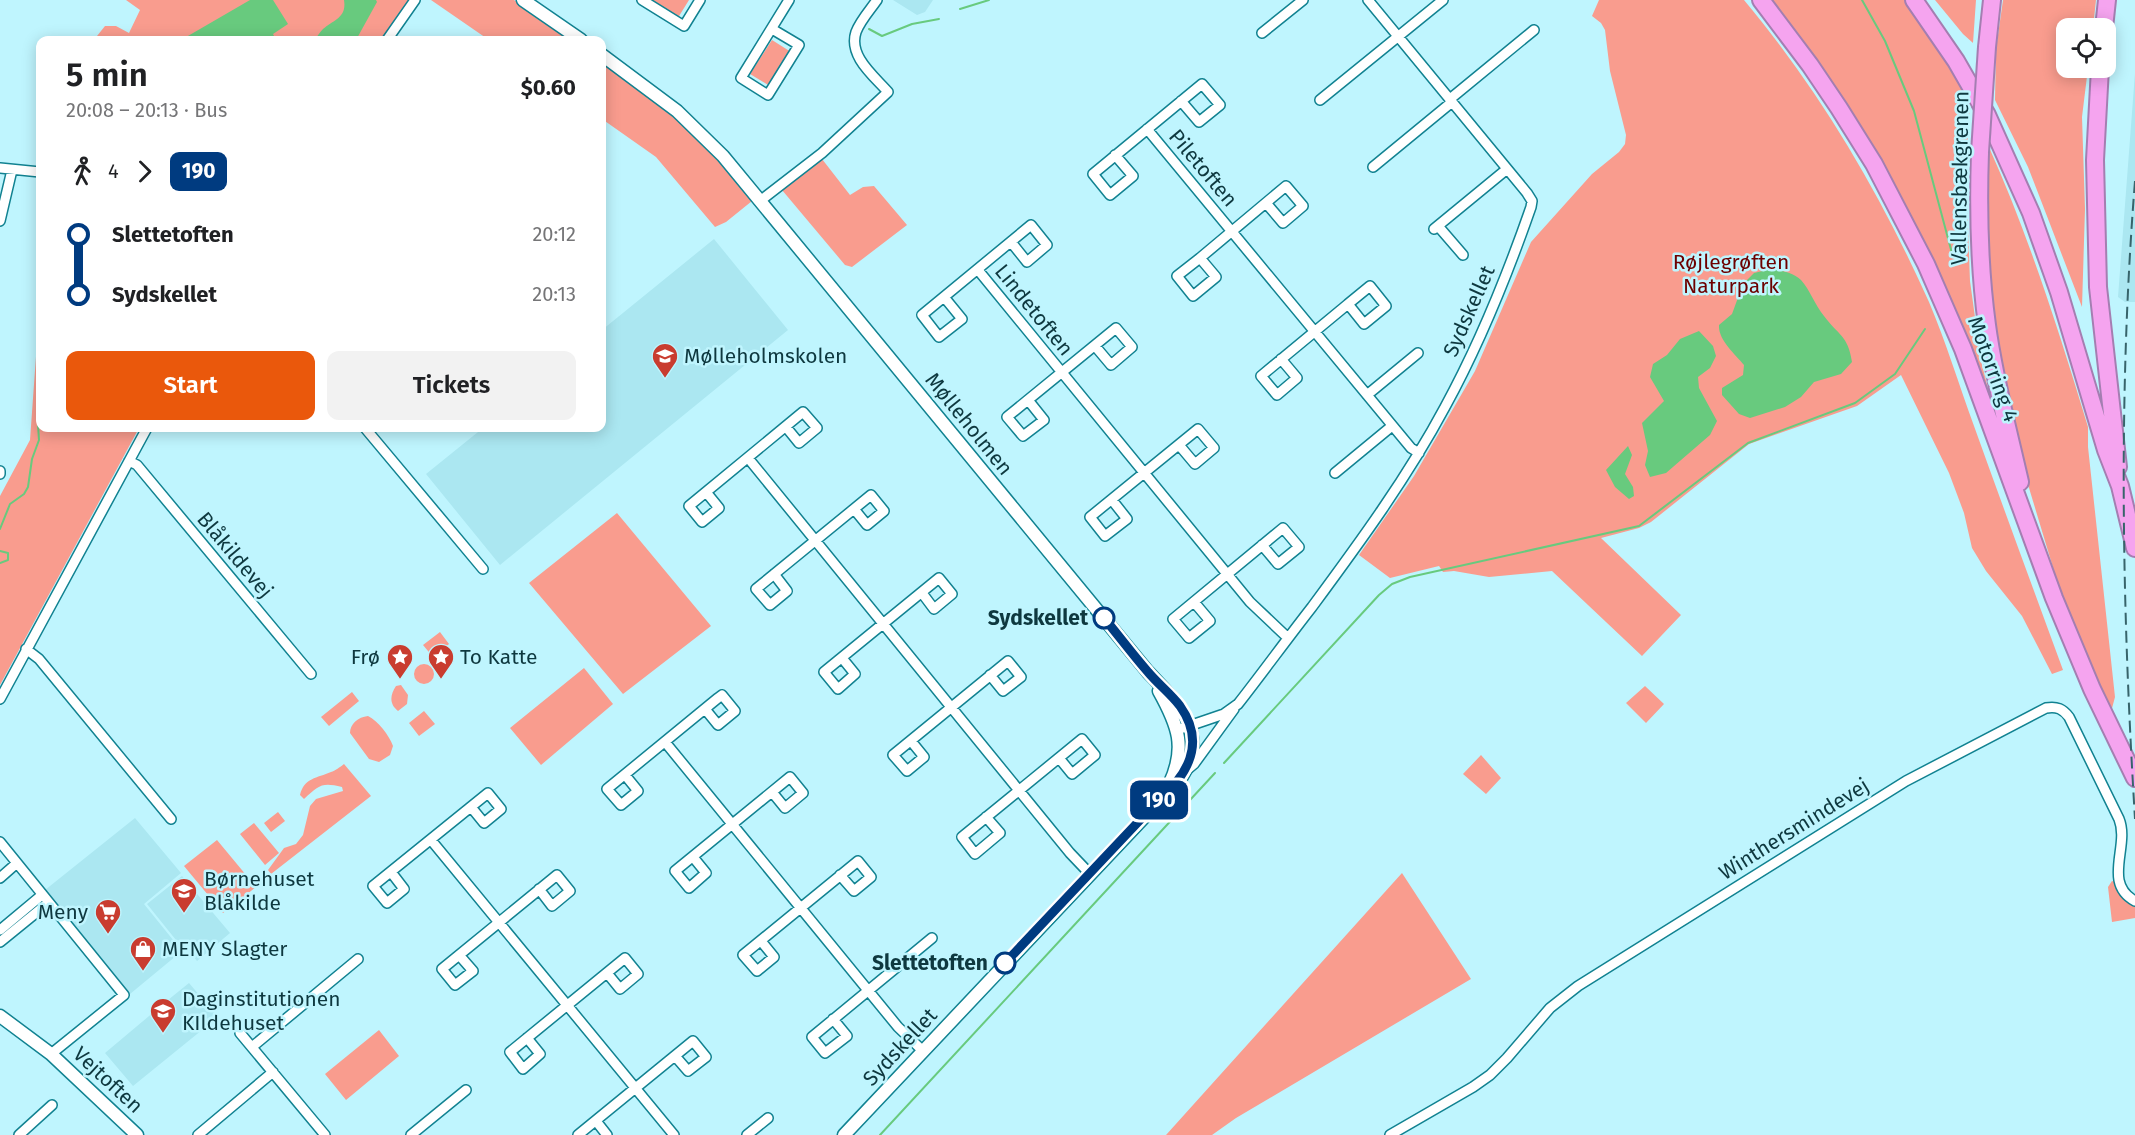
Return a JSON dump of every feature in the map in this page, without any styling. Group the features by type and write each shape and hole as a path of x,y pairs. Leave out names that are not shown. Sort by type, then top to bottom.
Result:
{"highway":[{"name":"Motorring 4","path":"1761,0 1839,108 1897,205 1926,264 1959,339 2055,598 2092,689 2135,778"},
{"path":"1914,0 1956,61 1987,115 2031,213 2059,292 2106,450 2120,486 2135,548"},
{"name":"Vallensbækgrenen","path":"1992,0 1980,152 1978,216 1987,324 1998,392 2031,532"},
{"path":"2105,18 2107,0"},
{"path":"2099,78 2095,160 2097,253 2100,308 2120,486"}],"street":[{"path":"390,36 415,0"},
{"path":"523,0 574,36"},
{"path":"642,0 684,26 700,0"},
{"path":"772,29 799,45 768,95 741,78 789,0"},
{"path":"760,201 822,153 888,92 856,55 854,44 855,34 877,0"},
{"path":"1262,33 1303,0"},
{"path":"1368,0 1507,169 1436,227 1463,255"},
{"path":"1320,100 1443,0"},
{"path":"1373,167 1534,30"},
{"name":"Mølleholmen","path":"606,58 650,89 698,130 723,156 1148,672 1170,710 1184,728"},
{"name":"Piletoften","path":"1115,155 1181,101"},
{"name":"Piletoften","path":"1147,129 1392,426 1411,448 1419,453"},
{"path":"0,168 36,172"},
{"name":"Sydskellet","path":"844,1135 1194,764 1369,530 1419,453 1460,379 1497,300 1532,201 1507,169"},
{"path":"0,221 12,170"},
{"name":"Piletoften","path":"1200,258 1266,202"},
{"name":"Lindetoften","path":"944,297 1011,242"},
{"name":"Lindetoften","path":"978,270 1227,574 1251,602 1288,638"},
{"path":"1281,359 1348,304"},
{"name":"Lindetoften","path":"1028,400 1095,346"},
{"path":"1367,395 1418,353"},
{"path":"706,492 786,426"},
{"path":"1335,473 1392,426"},
{"path":"0,699 145,432"},
{"path":"368,432 483,569"},
{"path":"1112,500 1179,445"},
{"path":"748,458 1018,791 1074,858 1090,873"},
{"name":"Blåkildevej","path":"129,461 137,465 311,674"},
{"path":"774,574 854,509"},
{"path":"1194,602 1262,545"},
{"path":"842,658 921,593"},
{"path":"26,650 39,659 171,819"},
{"path":"911,741 990,675"},
{"name":"Sydskellet","path":"1157,802 1175,773 1184,728 1224,714 1238,704"},
{"name":"Winthersmindevej","path":"1390,1135 1473,1088 1490,1075 1508,1058 1550,1008 1578,986 1906,781 2046,708 2060,708 2070,717 2119,819 2122,827 2122,841 2118,877 2126,895 2135,901"},
{"path":"625,774 705,709"},
{"path":"1184,728 1192,749 1186,771"},
{"path":"664,742 898,1027 923,1051"},
{"path":"986,817 1059,758"},
{"path":"693,857 772,792"},
{"path":"391,872 471,807"},
{"path":"431,840 674,1135"},
{"path":"0,842 45,899"},
{"path":"0,878 17,863"},
{"path":"761,940 840,875"},
{"path":"459,955 539,890"},
{"path":"0,930 45,899"},
{"path":"0,942 45,899"},
{"name":"Vejtoften","path":"45,899 124,995 51,1054"},
{"path":"833,1019 932,938"},
{"path":"252,1047 358,960"},
{"path":"527,1038 607,973"},
{"name":"Vejtoften","path":"0,1016 51,1054 137,1135"},
{"path":"240,1033 324,1135"},
{"path":"578,1135 675,1056"},
{"path":"198,1135 273,1072"},
{"path":"411,1135 466,1090"},
{"path":"19,1135 52,1105"},
{"path":"747,1135 768,1118"},
{"path":"596,1121 607,1135"}],"shaded area":[{"path":"250,0 273,0 288,24 273,34 274,36 188,36"},
{"path":"344,0 376,0 377,2 358,36 317,36 341,15"},
{"path":"893,0 933,0 925,12 917,15"},
{"path":"2135,73 2135,302 2125,302 2118,297"},
{"name":"Mølleholmskolen","path":"714,239 788,330 500,565 426,474 478,432 606,432 606,327"},
{"path":"1771,269 1783,271 1801,280 1821,312 1842,336 1848,346 1852,362 1841,374 1814,382 1801,397 1785,407 1750,418 1739,414 1722,395 1722,388 1743,375 1744,365 1724,341 1719,325 1732,314 1743,284 1754,273"},
{"path":"1699,331 1713,346 1716,356 1710,368 1698,377 1699,388 1717,421 1710,435 1666,473 1650,477 1645,465 1648,451 1642,423 1664,401 1650,377 1653,364 1667,355 1680,339"},
{"path":"1628,446 1632,455 1625,474 1633,487 1634,496 1629,499 1615,487 1606,470"},
{"path":"135,818 181,873 144,904 182,951 130,994 45,890"},
{"name":"Børnehuset Blåkilde","path":"182,876 230,933 197,961 187,948 184,950 147,904"},
{"name":"Daginstitutionen KIldehuset","path":"189,983 218,1017 133,1086 105,1053 155,1011 157,1012 169,1003 168,1000"}],"green space":[{"path":"126,0 409,0 384,36 97,36 105,26 116,26 129,33 140,10"},
{"path":"431,0 514,0 566,36 483,36"},
{"path":"642,0 689,0 676,21"},
{"name":"Røjlegrøften Naturpark","path":"1599,0 1744,0 1798,70 1847,144 1890,222 1929,302 2063,670 2052,674 2022,616 1986,571 1972,548 1964,513 1949,473 1901,375 1857,406 1749,444 1651,522 1639,528 1601,538 1681,615 1642,656 1552,571 1489,577 1454,571 1443,572 1439,566 1390,578 1359,555 1414,476 1475,371 1531,242 1592,174 1619,152 1625,144 1626,135 1610,71 1605,30 1601,23 1592,16"},
{"path":"1770,0 1905,0 1942,53 1970,101 1966,174 1970,281 1981,361 1991,400 1988,400 1970,345 1940,274 1893,184"},
{"path":"1935,0 1976,0 1973,43 1963,34"},
{"path":"2003,0 2096,0 2094,18 2056,18 2056,78 2087,78 2082,117 2085,209 2082,307 2028,167 1995,100 1996,49"},
{"path":"772,40 791,52 770,86 750,74"},
{"path":"606,64 682,120 722,162 752,201 726,222 715,227 656,157 606,122"},
{"path":"1988,145 2030,249 2088,427 2088,447 2115,697 2111,712 2061,594 2007,415 1985,267"},
{"path":"822,159 850,195 863,187 874,186 907,225 852,267 845,265 782,190"},
{"path":"36,357 36,432 137,432 0,685 0,496 30,440"},
{"path":"617,513 711,626 623,694 529,583"},
{"path":"440,632 449,644 433,657 423,645"},
{"path":"424,664 431,667 434,674 431,681 424,684 417,681 414,674 417,667"},
{"path":"584,668 613,704 541,765 510,728"},
{"path":"401,685 408,695 407,704 398,711 393,705 392,696 396,686"},
{"path":"1645,686 1664,704 1646,723 1626,703"},
{"path":"352,692 359,701 329,726 321,717"},
{"path":"424,711 435,724 419,736 409,723"},
{"path":"368,716 383,729 393,746 390,755 379,762 369,759 350,733 355,722"},
{"path":"1481,755 1501,778 1486,794 1463,774"},
{"path":"344,764 371,796 271,874 268,870 284,848 296,844 303,835 310,806 316,799 343,791 342,787 325,785 317,788 304,799 300,795 302,789 312,779 334,771"},
{"path":"278,812 285,821 271,832 264,823"},
{"path":"254,823 279,853 265,865 240,834"},
{"path":"217,840 256,887 223,913 184,866"},
{"path":"1402,873 1471,979 1236,1118 1212,1135 1166,1135"},
{"path":"2112,881 2115,882 2121,895 2135,907 2135,918 2112,922 2108,887"},
{"path":"379,1030 399,1056 346,1100 325,1074"}],"waterway":[{"path":"960,9 989,0"},
{"path":"1862,0 1885,41 1914,111 1953,257"},
{"path":"869,29 882,36 912,24 939,19"},
{"path":"1224,763 1379,595 1392,584 1410,577 1639,526 1748,443 1855,403 1895,374 1925,329"},
{"path":"0,529 10,504 24,494 28,487 32,459 39,440 38,432"},
{"path":"0,551 8,553 8,560 0,563"},
{"path":"880,1135 1215,773"}],"railway":[{"path":"2135,181 2124,420 2127,660 2135,819"}],"bus line":[{"name":"190","path":"1005,963 1157,802 1172,789 1186,771 1190,760 1192,737 1185,715 1104,618"}],"place":[{"name":"Mølleholmskolen","path":"665,379"},
{"name":"Sydskellet","path":"1104,618"},
{"name":"Frø","path":"400,680"},
{"name":"To Katte","path":"441,680"},
{"name":"Børnehuset Blåkilde","path":"184,914"},
{"name":"Meny","path":"108,935"},
{"name":"Slettetoften","path":"1005,963"},
{"name":"MENY Slagter","path":"143,972"},
{"name":"Daginstitutionen KIldehuset","path":"163,1034"}]}
